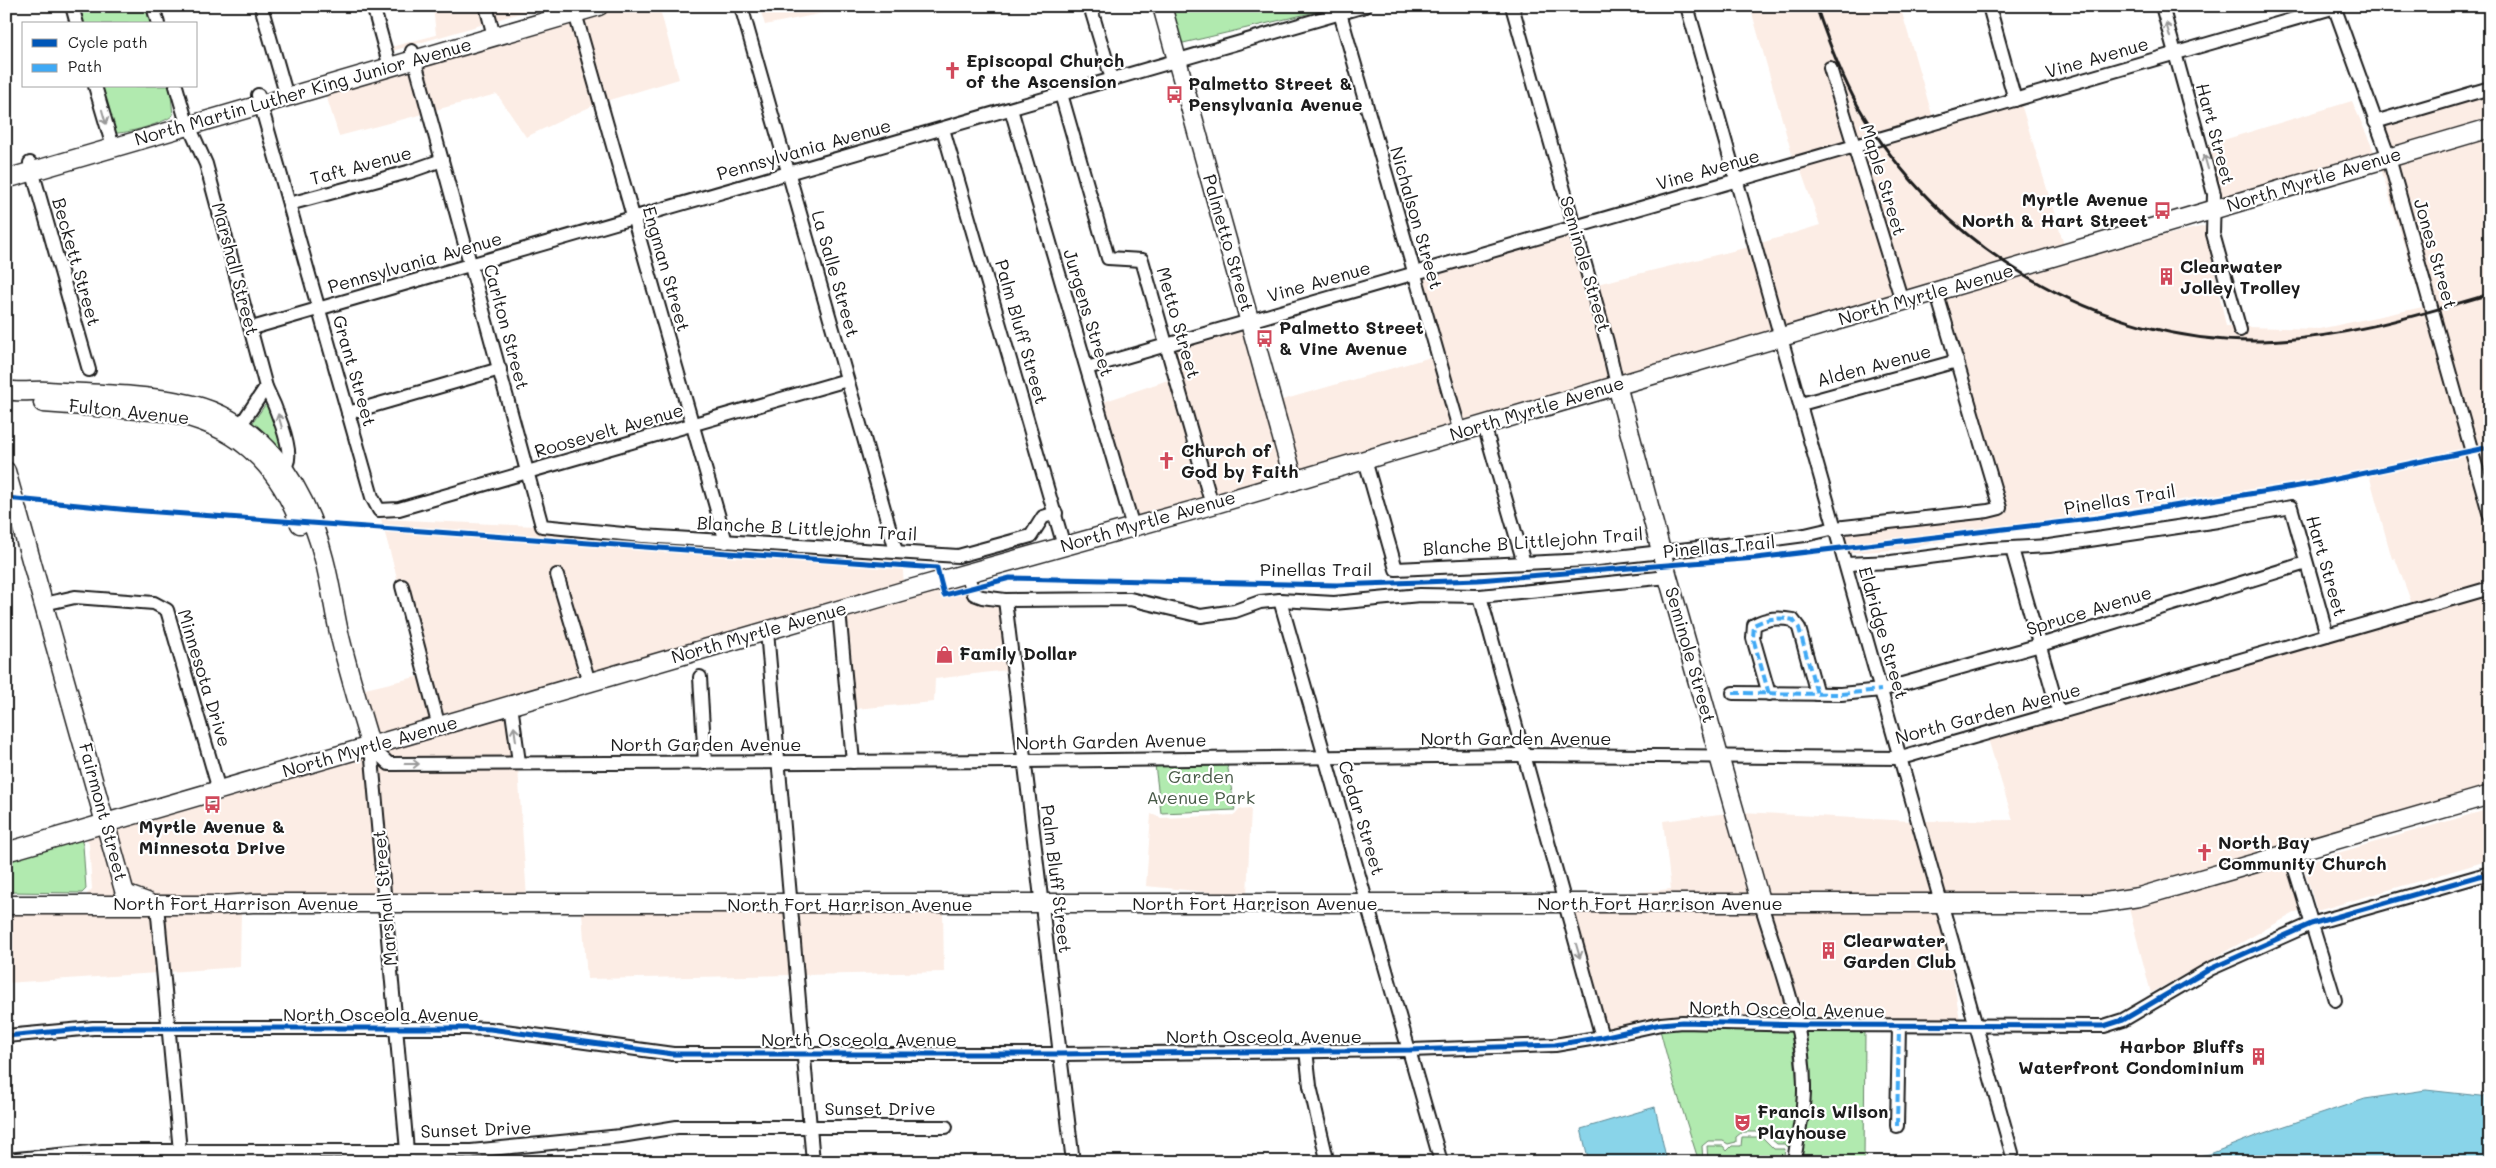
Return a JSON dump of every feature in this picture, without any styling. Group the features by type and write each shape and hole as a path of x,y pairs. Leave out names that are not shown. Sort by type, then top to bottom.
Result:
{"street":[{"path":"72,6 76,22"},
{"path":"153,6 157,22"},
{"path":"261,6 285,92"},
{"path":"373,6 389,62"},
{"path":"486,6 493,32"},
{"name":"North Martin Luther King Junior Avenue","path":"6,178 31,167 285,92 571,9 598,6"},
{"name":"La Salle Street","path":"742,6 896,551"},
{"path":"1090,6 1112,79"},
{"name":"Palmetto Street","path":"1162,6 1294,481"},
{"name":"Pennsylvania Avenue","path":"252,328 1365,6"},
{"name":"Seminole Street","path":"1512,6 1718,758 1797,1025 1804,1090 1794,1162"},
{"name":"Eldridge Street","path":"1687,6 2012,1154"},
{"path":"1989,6 2015,100"},
{"name":"Hart Street","path":"2162,6 2214,194 2213,234 2240,330"},
{"name":"Vine Avenue","path":"1086,368 2336,7"},
{"name":"Jones Street","path":"2336,7 2389,158 2490,516"},
{"name":"Engman Street","path":"571,9 726,542"},
{"name":"Nichalson Street","path":"1340,13 1460,432"},
{"name":"Carlton Street","path":"413,55 529,472 542,526"},
{"name":"Maple Street","path":"1830,68 1902,302"},
{"path":"96,88 111,143"},
{"name":"Marshall Street","path":"177,88 187,121 206,164 252,328 266,387 276,406 277,458 286,493 297,516 340,638 371,747 408,1156"},
{"path":"2375,122 2490,88"},
{"name":"Metto Street","path":"1061,94 1108,258 1142,260 1212,505"},
{"name":"Grant Street","path":"259,100 372,497 379,510"},
{"name":"Jurgens Street","path":"1011,109 1133,527"},
{"name":"North Myrtle Avenue","path":"6,852 839,610 1212,505 2490,128"},
{"name":"Palm Bluff Street","path":"943,129 1056,513 1064,546"},
{"name":"Taft Avenue","path":"288,204 408,172 442,160"},
{"name":"North Martin Luther King Junior Avenue","path":"6,169 31,167"},
{"name":"Beckett Street","path":"31,167 89,370"},
{"path":"1936,291 1957,361"},
{"name":"Blanche B Littlejohn Trail","path":"1365,460 1396,569 1588,560 1661,550 1761,541 1805,535 1835,528 1988,511 2000,508 1957,361"},
{"name":"Alden Avenue","path":"1800,404 1957,361"},
{"path":"348,413 500,369"},
{"name":"Roosevelt Avenue","path":"379,510 399,509 847,380"},
{"path":"237,430 266,387"},
{"name":"Fulton Avenue","path":"6,390 98,394 181,402 211,410 277,458"},
{"name":"Fulton Avenue","path":"6,401 166,412 237,430"},
{"path":"1484,425 1524,563"},
{"name":"Marshall Street","path":"277,458 302,496 324,559 340,638"},
{"name":"Fairmont Street","path":"7,474 124,890 128,895 157,905"},
{"name":"Hart Street","path":"2012,549 2131,534 2291,507 2327,635"},
{"name":"Blanche B Littlejohn Trail","path":"542,526 726,542 958,556 1008,544 1031,536 1043,517 1056,513"},
{"path":"1846,564 1891,562 1990,549 2012,549 2059,712"},
{"name":"Spruce Avenue","path":"1733,694 1817,694 1881,690 2040,645 2306,563"},
{"path":"968,574 974,594 982,598 1005,600 1130,599 1201,616 1235,611 1260,602 1280,600 1334,603 1420,596 1480,596 1668,578"},
{"path":"557,575 589,682"},
{"path":"402,586 439,727"},
{"name":"North Garden Avenue","path":"371,747 389,764 508,764 519,762 778,763 1523,755 1901,758 2490,588"},
{"path":"1480,596 1602,1037"},
{"name":"Minnesota Drive","path":"44,604 75,597 154,603 167,610 219,790"},
{"name":"Palm Bluff Street","path":"1005,600 1073,1162"},
{"name":"Cedar Street","path":"1280,600 1369,904 1441,1162"},
{"path":"839,610 852,762"},
{"path":"1769,694 1753,638 1754,625 1766,619 1783,618 1793,620 1798,628 1817,694"},
{"path":"767,631 813,1162"},
{"path":"700,677 705,762"},
{"path":"511,705 519,762"},
{"name":"North Fort Harrison Avenue","path":"6,905 1942,904 2118,902 2490,795"},
{"path":"2290,853 2335,1000"},
{"name":"North Osceola Avenue","path":"6,1036 93,1028 490,1029 673,1054 1060,1054 1410,1050 1555,1044 1602,1037 1661,1024 2104,1026 2113,1024 2210,969 2311,924 2490,873"},
{"path":"157,905 180,1156"},
{"path":"1897,1126 1899,1026"},
{"path":"1306,1050 1310,1086 1326,1155"},
{"name":"Sunset Drive","path":"6,1160 102,1151 180,1156 408,1156 621,1136 677,1127 946,1126"}],"shaded area":[{"path":"433,6 479,6 484,24 392,51 391,47 436,35"},
{"path":"492,6 545,6 496,20"},
{"path":"627,6 659,6 679,79 606,101 583,19"},
{"path":"759,6 858,6 765,25"},
{"path":"1750,6 1900,6 1933,118 1859,139 1834,61 1823,65 1847,143 1793,158"},
{"path":"570,21 594,105 526,137 497,94 435,110 422,63"},
{"path":"410,67 423,114 339,136 325,92"},
{"path":"2490,93 2490,122 2393,151 2383,126"},
{"path":"2352,101 2376,156 2220,202 2220,192 2207,145"},
{"path":"2021,104 2065,248 1906,293 1864,153 1870,152 1869,148"},
{"path":"2490,134 2490,492 2396,161"},
{"path":"1851,155 1894,297 1785,330 1761,243 1820,225 1800,168"},
{"path":"2384,165 2490,538 2490,582 2412,604 2395,558 2392,559 2368,471 2013,526 1906,549 1849,553 1844,533 1988,517 2007,511 1944,295 2091,252 2205,226 2226,326 2233,326 2235,336 2247,333 2246,327 2319,329 2423,307 2381,169"},
{"path":"1570,234 1610,382 1464,425 1421,277"},
{"path":"1749,247 1773,334 1622,378 1597,284"},
{"path":"1245,327 1287,477 1216,498 1173,348"},
{"path":"1160,352 1204,501 1137,520 1103,402 1168,380"},
{"path":"1431,357 1452,429 1299,474 1279,401"},
{"path":"381,519 536,526 535,530 538,532 722,549 902,557 904,586 593,675 562,569 550,572 581,679 443,720 407,579 398,581"},
{"path":"963,581 971,599 999,605 1007,670 935,679 934,702 854,709 846,614"},
{"path":"2490,594 2490,789 2117,896 1947,898 1925,821 2013,820 1988,739"},
{"path":"420,676 431,724 375,740 361,690"},
{"path":"506,713 512,757 392,759 382,749"},
{"path":"365,754 379,898 162,900 132,890 114,826"},
{"path":"378,763 388,770 518,768 527,898 391,898"},
{"path":"1251,808 1247,896 1146,886 1151,814 1161,818 1235,815 1240,809"},
{"path":"2490,809 2490,860 2317,911 2303,863"},
{"path":"1741,812 1912,821 1934,898 1766,898"},
{"path":"1728,813 1753,898 1576,899 1671,889 1663,821"},
{"path":"102,830 123,899 85,896 92,889 89,844 86,837"},
{"path":"2286,860 2300,910 2151,993 2128,905"},
{"path":"1756,909 1789,1018 1607,1030 1572,910"},
{"path":"1769,909 1937,909 1949,953 1960,1020 1802,1019"},
{"path":"241,910 240,967 169,972 163,911"},
{"path":"785,910 791,975 587,979 582,913"},
{"path":"797,910 943,910 944,972 803,975"},
{"path":"6,911 151,911 157,973 6,983"}],"green space":[{"path":"77,6 147,6 151,22 81,22"},
{"path":"1168,6 1341,6 1179,44"},
{"path":"100,88 170,88 173,115 145,127 115,133"},
{"path":"265,405 270,406 285,456 251,425"},
{"name":"Garden Avenue Park","path":"1227,763 1235,810 1161,813 1155,765"},
{"path":"76,839 81,840 83,845 86,889 82,893 6,892 6,858"},
{"path":"1681,1028 1791,1030 1798,1091 1790,1149 1785,1144 1777,1144 1763,1132 1742,1132 1736,1137 1736,1142 1728,1144 1723,1141 1708,1141 1702,1146 1703,1162 1699,1162 1674,1083 1660,1030"},
{"path":"1804,1030 1865,1031 1864,1162 1800,1162"},
{"path":"1742,1137 1762,1137 1774,1149 1785,1149 1783,1162 1708,1162 1707,1146 1723,1146 1727,1151 1732,1146 1741,1146"}],"water":[{"path":"2426,1090 2490,1097 2490,1162 2161,1162 2210,1154 2258,1135 2365,1099"},
{"path":"1655,1107 1667,1162 1589,1162 1581,1129"}],"railway":[{"path":"1816,6 1835,58 1858,106 1892,157 1932,203 1978,243 2029,277 2083,305 2141,325 2201,338 2262,341 2320,336 2349,331 2406,318 2490,294"}],"marked path":[{"path":"1769,694 1753,638 1754,625 1777,618 1793,620 1799,628 1817,694"},
{"path":"1733,693 1841,694 1881,690"},
{"path":"1897,1126 1899,1026"}],"cycle path":[{"name":"Pinellas Trail","path":"6,498 130,510 937,568 944,595 1010,578 1337,585 1478,580 1756,558 2098,518 2312,484 2490,447"},
{"path":"6,1036 93,1028 465,1028 490,1029 673,1054 1060,1054 1410,1050 1555,1045 1661,1024 1682,1022 1805,1025 2104,1026 2123,1020 2210,969 2311,924 2490,873"}],"place":[{"name":"Episcopal Church of the Ascension","path":"952,71"},
{"name":"Palmetto Street & Pensylvania Avenue","path":"1174,94"},
{"name":"Myrtle Avenue North & Hart Street","path":"2162,210"},
{"name":"Clearwater Jolley Trolley","path":"2166,277"},
{"name":"Palmetto Street & Vine Avenue","path":"1265,338"},
{"name":"Church of God by Faith","path":"1167,461"},
{"name":"Family Dollar","path":"945,654"},
{"name":"Myrtle Avenue & Minnesota Drive","path":"212,804"},
{"name":"North Bay Community Church","path":"2204,853"},
{"name":"Clearwater Garden Club","path":"1829,951"},
{"name":"Harbor Bluffs Waterfront Condominium","path":"2258,1057"},
{"name":"Francis Wilson Playhouse","path":"1743,1122"}]}
